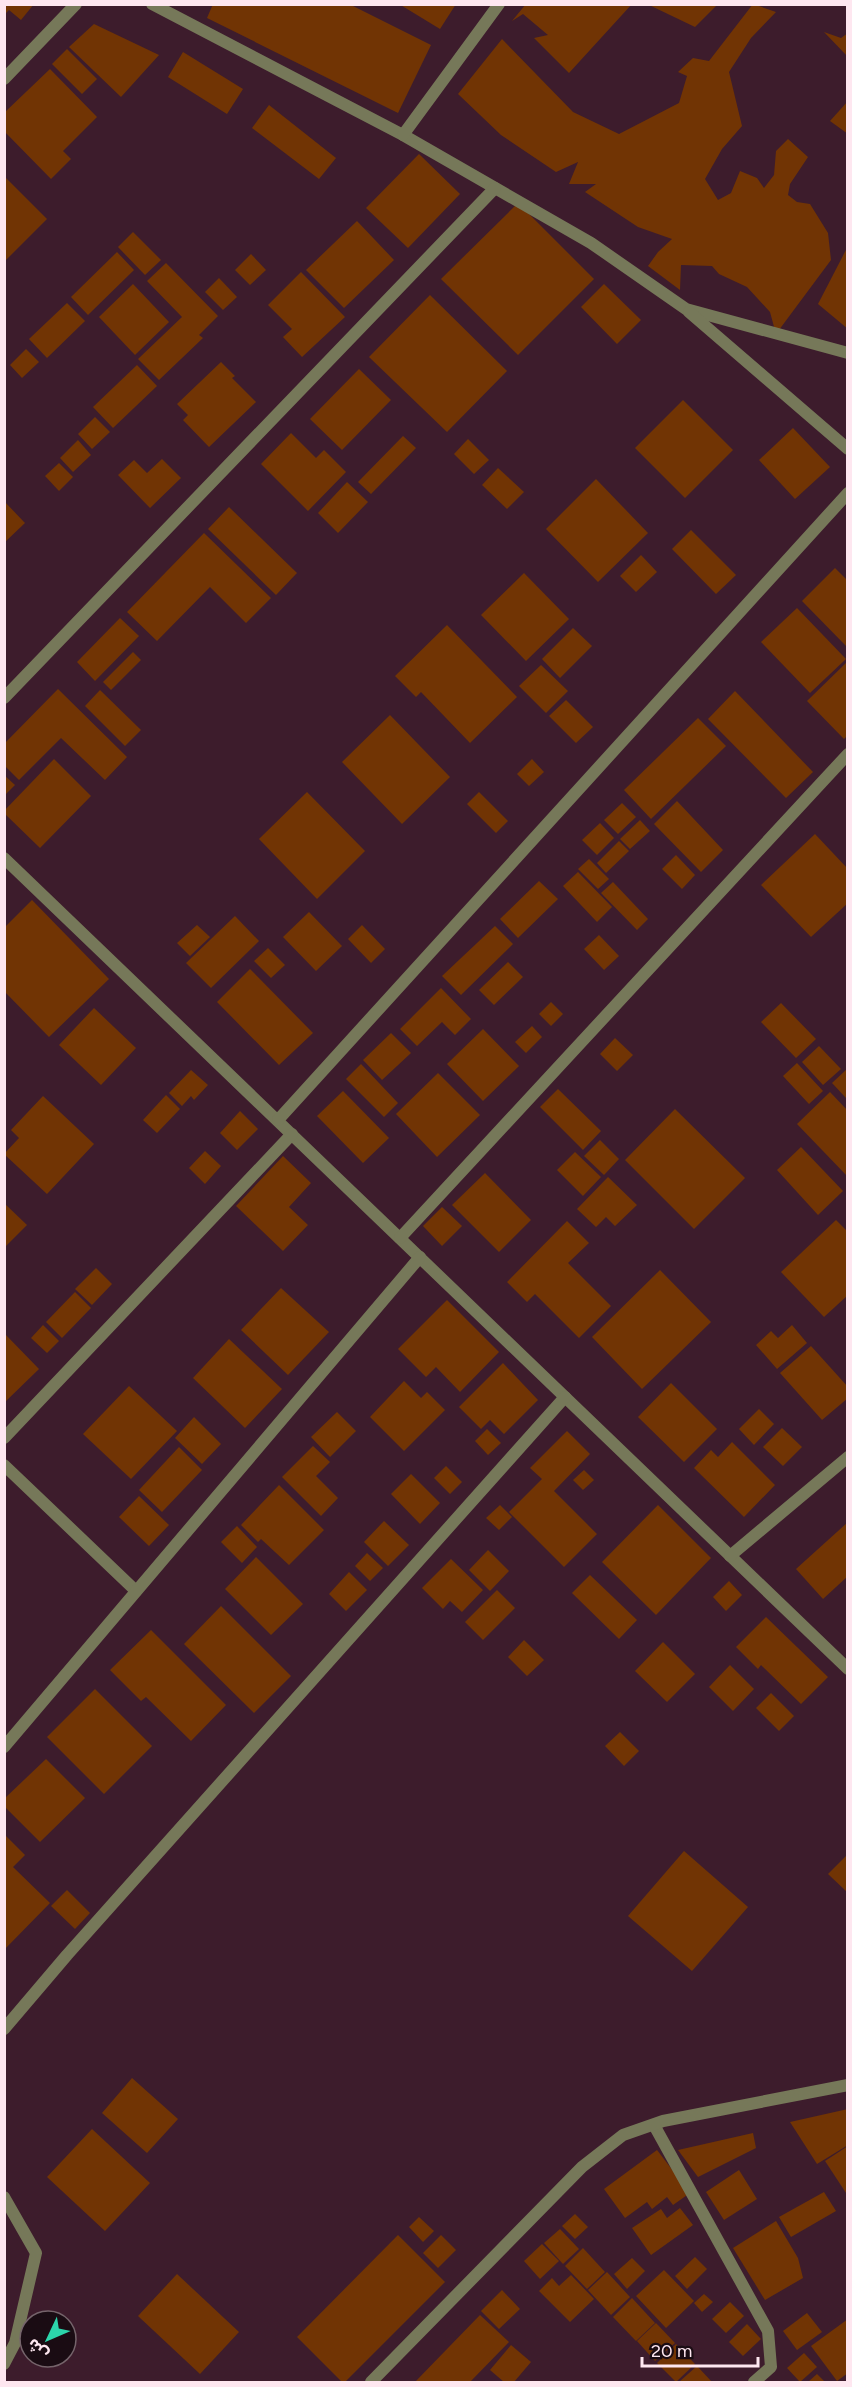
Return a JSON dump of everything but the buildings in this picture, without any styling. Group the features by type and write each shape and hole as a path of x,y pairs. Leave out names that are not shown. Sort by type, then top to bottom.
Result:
{"street":[{"path":"4,79 76,4"},
{"path":"152,4 403,135 591,243 686,309 848,449"},
{"path":"403,135 499,4"},
{"path":"4,698 495,188"},
{"path":"686,309 848,353"},
{"path":"278,1120 848,493"},
{"path":"400,1238 848,754"},
{"path":"4,858 848,1669"},
{"path":"4,1438 292,1134"},
{"path":"4,1747 420,1257"},
{"path":"4,2029 67,1955 565,1396"},
{"path":"730,1556 848,1457"},
{"path":"4,1465 136,1591"},
{"path":"371,2382 582,2167 623,2134 654,2124 848,2085"},
{"path":"654,2124 768,2331 771,2367 754,2382"},
{"path":"4,2197 36,2253 15,2343 4,2364"}]}
